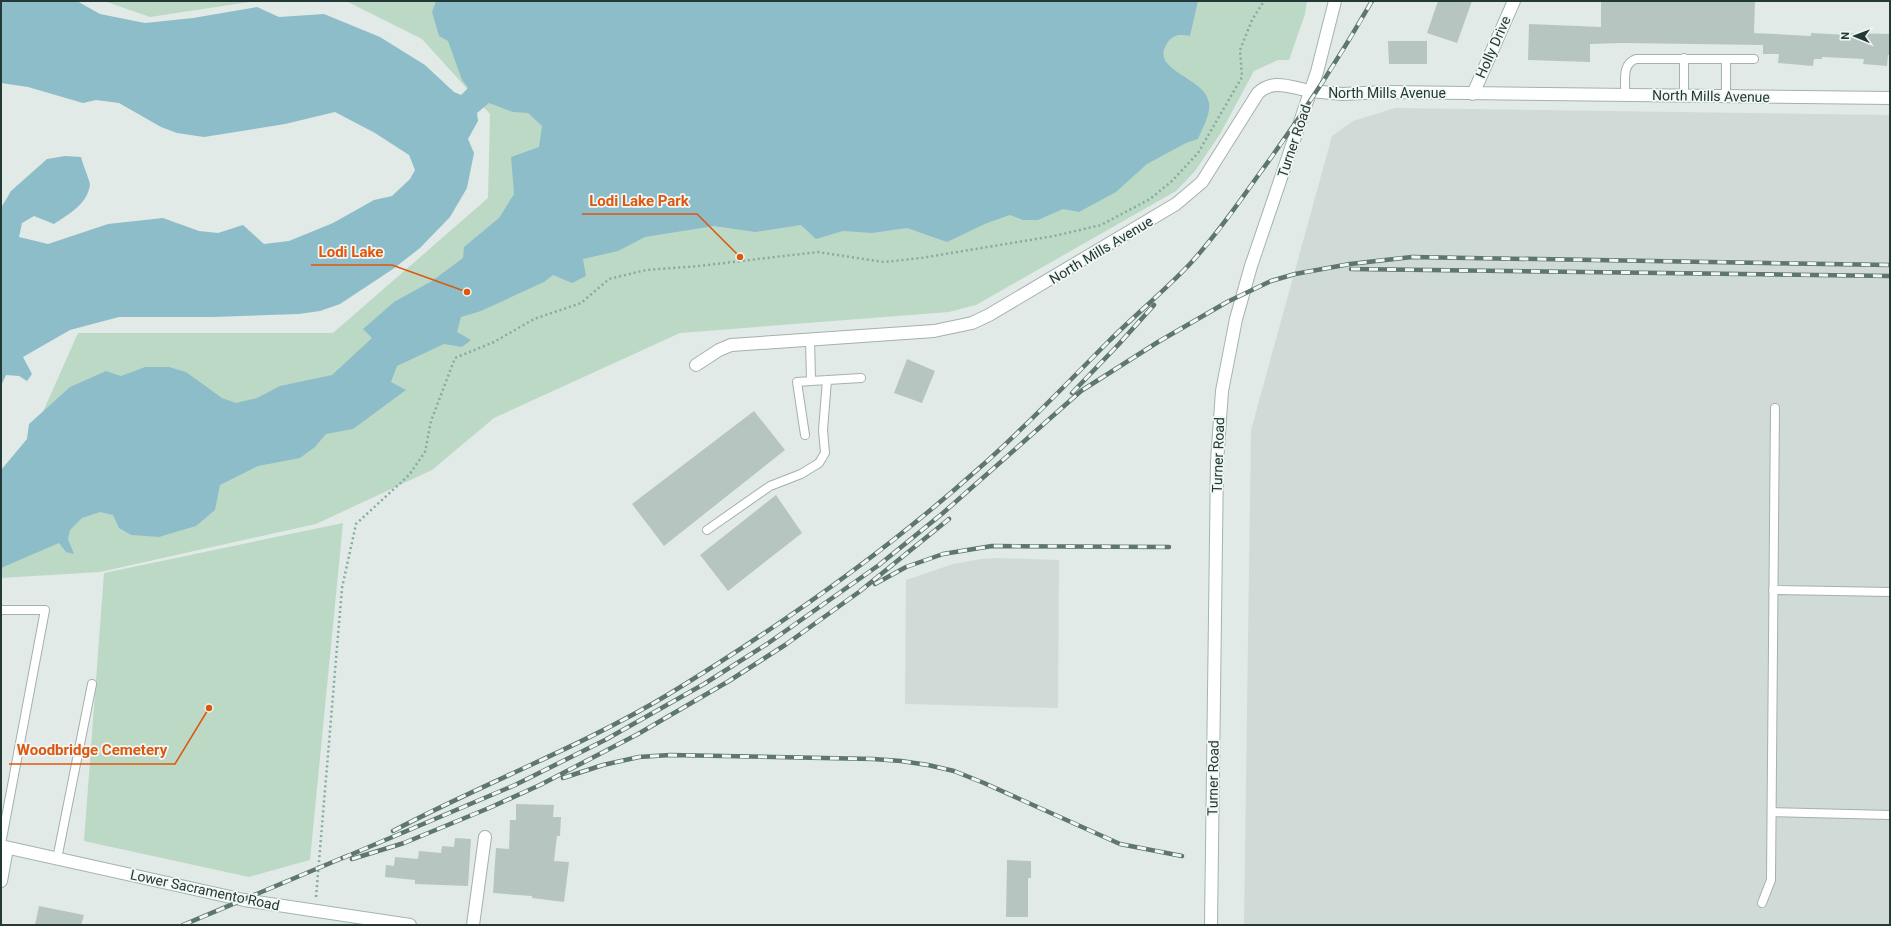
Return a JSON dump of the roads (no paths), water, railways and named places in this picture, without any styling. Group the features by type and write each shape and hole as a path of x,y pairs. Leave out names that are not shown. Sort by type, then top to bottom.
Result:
{"street":[{"name":"Turner Road","path":"1211,925 1217,462 1222,391 1231,340 1247,280 1311,91 1328,36 1335,1"},
{"name":"Holly Drive","path":"1473,94 1514,1"},
{"name":"North Mills Avenue","path":"696,365 719,350 731,345 934,331 972,323 989,316 1176,204 1190,194 1202,182 1258,93 1269,85 1342,94 1387,92 1890,98"},
{"path":"473,925 486,837"},
{"name":"Lower Sacramento Road","path":"3,846 244,900 410,925"},
{"path":"1,881 3,846"}],"lane":[{"path":"1625,95 1626,68 1630,61 1642,58 1754,59"},
{"path":"1684,58 1684,96"},
{"path":"1726,59 1726,96"},
{"path":"810,339 811,381"},
{"path":"805,435 797,382 861,378"},
{"path":"707,530 770,486 801,474 819,463 825,453 823,430 827,380"},
{"path":"1762,903 1771,880 1775,408"},
{"path":"1774,590 1890,592"},
{"path":"1,610 45,610 3,846"},
{"path":"57,859 92,684"},
{"path":"1772,812 1890,815"}],"water":[{"path":"1,1 77,1 100,14 145,23 193,18 257,7 279,17 324,14 380,37 425,65 454,92 461,95 468,88 462,80 448,41 439,36 432,12 436,1 1198,1 1190,36 1181,35 1172,37 1164,52 1165,60 1171,67 1198,86 1205,94 1209,103 1209,112 1198,139 1186,143 1147,164 1116,192 1079,212 1063,209 1038,220 1023,220 1010,215 987,223 947,242 907,228 872,233 843,231 816,239 801,225 755,232 714,226 645,237 618,251 583,259 586,276 572,283 553,275 544,282 481,311 461,317 457,332 471,340 462,347 444,344 397,366 391,382 406,390 353,429 326,434 315,447 300,458 258,466 220,485 215,510 196,526 159,537 131,535 119,528 113,515 100,512 82,518 70,530 68,539 74,554 66,552 59,543 1,568 1,470 27,439 29,424 70,387 106,371 121,376 145,367 169,367 186,372 222,398 236,403 257,398 280,386 332,375 372,338 363,329 394,302 432,281 463,258 464,247 499,218 514,194 511,157 539,147 542,126 528,113 513,112 489,103 477,113 478,121 468,139 474,153 467,188 450,217 420,248 393,269 340,304 320,311 299,314 213,317 119,317 70,330 23,357 32,374 27,381 19,376 6,375 1,386 1,208 11,191 47,159 65,156 81,157 90,184 86,197 82,203 54,224 34,216 22,223 19,237 48,244 108,224 163,218 199,231 218,233 243,225 264,244 289,241 333,223 374,200 392,196 410,179 415,170 409,155 375,133 335,112 285,124 204,137 177,133 161,127 119,103 96,100 83,103 28,87 1,83"}],"railway":[{"path":"393,831 602,731 669,694 789,617 866,561 941,501 1011,439 1198,255 1233,211 1288,134 1359,24 1372,1"},
{"path":"343,858 515,785 605,740 704,684 767,644 879,565 943,513 1081,391 1158,342 1227,302 1271,281 1295,274 1350,264 1412,257 1890,265"},
{"path":"1351,269 1890,276"},
{"path":"1072,393 1154,305"},
{"path":"352,859 404,843 489,808 540,785 638,734 729,681 785,645 859,592 949,519"},
{"path":"875,584 906,567 943,554 992,546 1169,547"},
{"path":"563,778 603,765 639,757 670,755 873,759 901,761 954,771 1120,844 1182,856"},
{"path":"183,925 347,856"}],"place":[{"name":"Lodi Lake Park","path":"740,257"},
{"name":"Lodi Lake","path":"467,292"},
{"name":"Woodbridge Cemetery","path":"209,708"}]}
